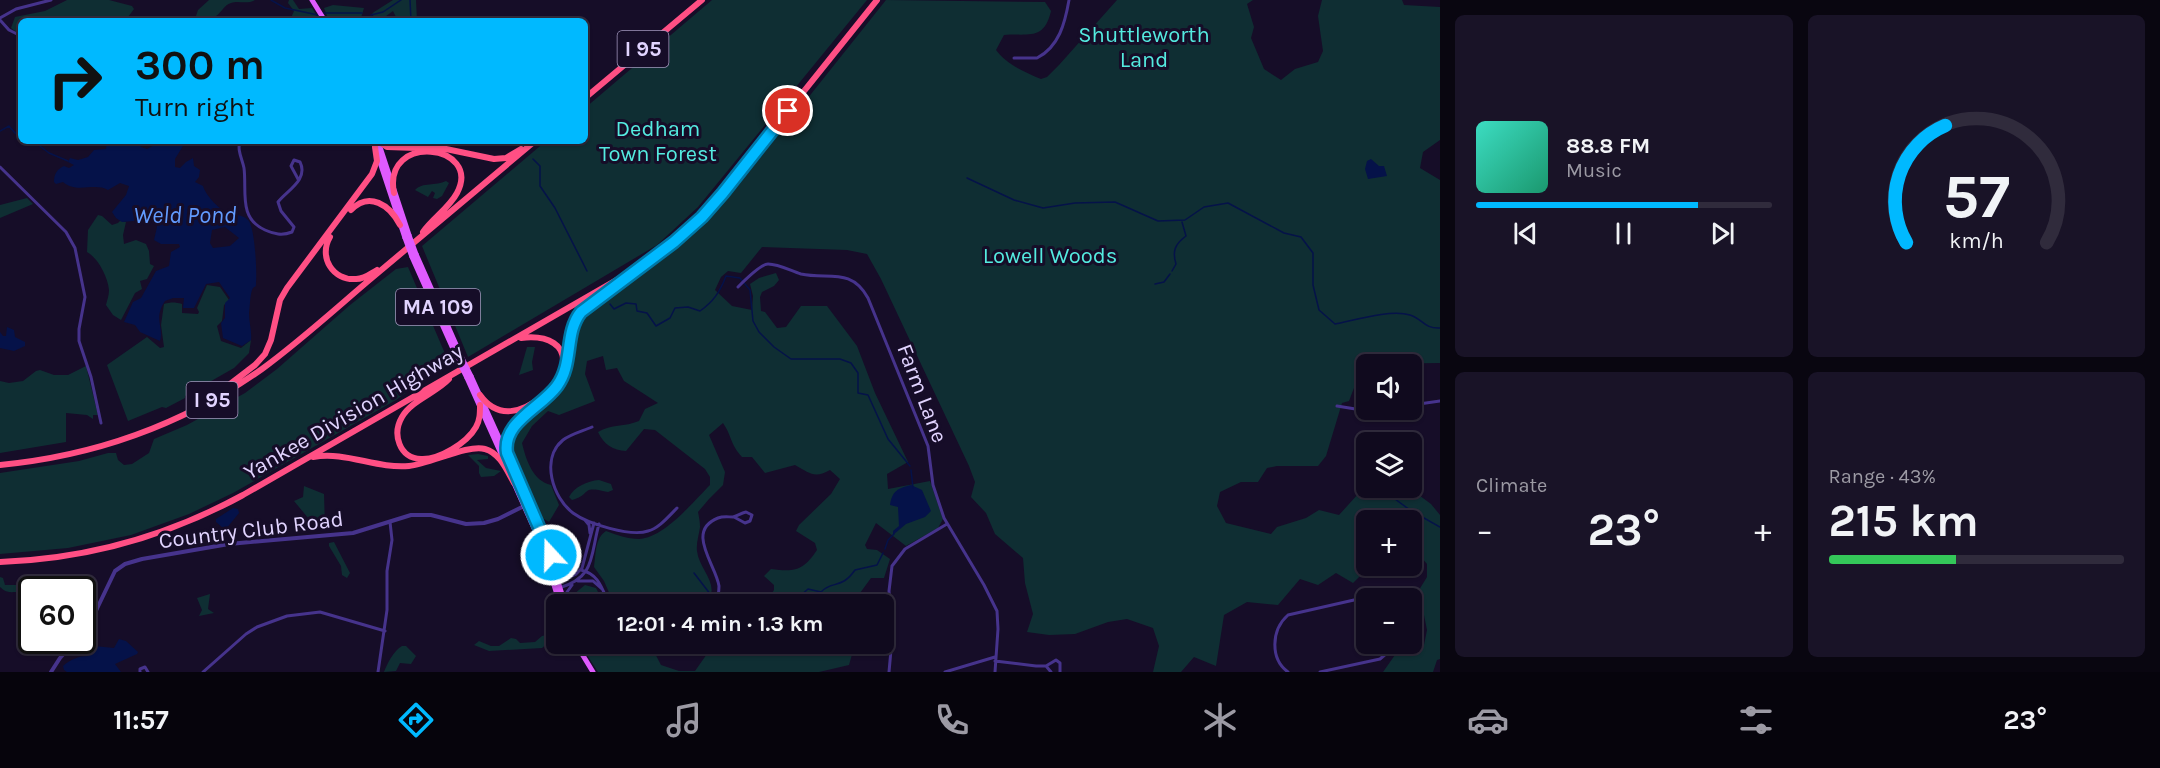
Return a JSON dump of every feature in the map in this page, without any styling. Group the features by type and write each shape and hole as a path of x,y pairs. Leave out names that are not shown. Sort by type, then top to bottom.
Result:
{"highway":[{"name":"I 95","path":"588,96 702,0"},
{"name":"Yankee Division Highway","path":"0,562 35,560 82,553 155,534 195,519 228,503 639,267 678,238 716,201 877,0"},
{"path":"209,402 255,365 265,354 282,296 374,172 377,161 376,144"},
{"path":"379,144 387,147 446,149 494,159 506,158 530,144"},
{"name":"I 95","path":"0,465 52,458 103,446 148,431 209,402 275,359 531,144"},
{"path":"394,193 392,180 394,170 409,156 440,152 451,157 459,167 461,178 456,195 416,241"},
{"path":"389,264 363,278 345,278 336,273 328,264 325,255 326,246 350,210 362,202 372,201 383,204 393,213 400,225"},
{"path":"507,453 506,442 510,431 549,396 563,378 574,324 578,316 639,267"},
{"path":"480,394 492,408 511,411 536,402 555,382 563,366 563,358 558,348 544,338 517,338"},
{"path":"457,372 445,384 405,413 397,429 400,447 409,456 420,459 432,458 447,451 475,429 479,419 480,405"},
{"path":"307,458 334,455 389,466 404,466 424,463 474,448 483,448 492,451 498,457 514,483"}],"main road":[{"path":"312,0 323,18"},
{"name":"MA 109","path":"376,144 414,256 469,377 561,594"},
{"name":"MA 109","path":"376,144 400,225 407,236"},
{"name":"MA 109","path":"469,377 480,394 542,532 558,594"},
{"path":"582,654 593,672"}],"street":[{"path":"18,34 9,30 0,19 16,9 51,0"},
{"path":"1014,58 1037,58 1048,49 1064,27 1069,0"},
{"path":"240,144 239,151 244,167 246,209 259,227 276,234 292,232 294,227 281,211 278,201 293,189 298,179 303,166 294,160 291,166 298,179"},
{"path":"0,167 66,232 74,244 85,297 78,340 91,377 101,423"},
{"name":"Farm Lane","path":"738,287 769,264 808,275 837,275 852,280 861,287 928,446 933,485 947,524 984,585 997,612 995,672"},
{"path":"1422,404 1440,401"},
{"path":"1337,406 1356,409"},
{"path":"592,427 563,440 554,452 550,467 563,503 570,511 594,523 628,533 647,532 660,524 677,508"},
{"name":"Country Club Road","path":"96,610 115,571 126,564 160,555 229,544 353,533 411,515 426,514 464,524 484,523 524,506"},
{"path":"718,594 719,585 704,549 703,538 708,525 719,517 734,517 746,512 752,515 750,521 745,523 734,517"},
{"path":"584,519 589,525 590,536"},
{"path":"378,672 385,632 387,572 392,540 390,522"},
{"path":"557,585 580,570 594,523"},
{"path":"567,594 587,571 599,524"},
{"path":"889,672 892,639 889,591 892,566 905,549 947,524"},
{"path":"596,538 601,531 610,527"},
{"path":"580,570 587,571 595,577 605,594"},
{"path":"557,585 593,580 602,588"},
{"path":"1288,672 1278,661 1275,649 1279,629 1287,615 1356,600"},
{"path":"203,672 246,634 287,616 320,612 385,632"},
{"path":"51,672 64,654"},
{"path":"1323,672 1380,659 1386,654"},
{"path":"945,672 995,659 1007,664 1046,666 1053,660 1059,661 1060,672"},
{"path":"1046,666 1051,672"},
{"path":"140,672 141,668 146,667 148,672"}],"green space":[{"path":"67,0 109,0 132,6 134,9 127,18 18,18 18,34 11,28 15,17 45,11"},
{"path":"209,0 255,0 229,4 216,16 196,16 198,10"},
{"path":"289,0 293,0 299,9 312,8 318,18 291,18 294,11 288,3"},
{"path":"393,0 416,0 417,18 396,18 393,11 383,18 378,18 372,14"},
{"name":"Dedham Town Forest","path":"712,0 867,0 698,207 657,245 468,357 422,246 542,144 588,144 588,105"},
{"path":"886,0 1045,2 1051,11 1048,21 1040,31 1034,34 1004,35 996,50 1011,64 1041,79 1047,77 1059,65 1117,0 1253,0 1247,4 1254,27 1251,38 1264,69 1281,80 1295,69 1318,62 1323,51 1318,16 1322,0 1402,0 1404,5 1440,7 1440,140 1423,152 1420,168 1440,180 1440,363 1422,363 1422,354 1356,354 1356,383 1349,401 1342,403 1326,456 1318,466 1267,468 1258,482 1241,482 1220,492 1217,506 1226,523 1271,534 1277,527 1306,518 1319,510 1339,515 1356,496 1422,497 1431,504 1440,515 1440,659 1437,660 1433,672 1383,672 1396,654 1422,654 1422,645 1424,645 1427,630 1420,588 1427,577 1427,564 1422,558 1422,510 1356,510 1356,576 1360,576 1353,583 1336,573 1318,585 1300,579 1278,605 1247,602 1224,615 1216,666 1194,657 1181,672 1153,672 1159,646 1153,628 1127,619 1108,622 1075,634 1049,635 1027,632 1033,614 1025,583 1023,558 995,534 986,513 971,497 975,482 969,466 867,254 847,250 762,247 741,273 728,271 721,277 715,290 732,306 752,310 753,296 750,284 759,278 776,273 779,280 774,286 762,292 760,297 761,311 765,312 777,328 786,327 801,306 827,306 857,346 875,393 908,462 887,474 888,489 930,481 943,519 938,528 906,546 876,523 865,545 867,549 877,550 890,559 884,578 871,578 859,594 771,594 774,585 764,576 771,569 792,570 803,566 817,550 815,543 796,531 799,525 831,494 840,479 830,470 816,474 795,465 765,473 752,457 742,457 723,423 709,435 725,472 723,485 698,512 700,527 697,551 711,584 711,594 610,594 594,567 602,534 606,531 626,538 639,539 658,533 678,518 710,485 710,477 705,469 655,430 644,429 626,451 613,448 603,440 598,432 639,421 645,409 658,403 624,381 617,368 606,370 603,356 587,361 585,374 595,401 559,415 548,411 532,426 522,443 531,469 539,479 551,485 559,505 549,522 539,516 510,450 510,440 514,431 560,390 568,371 581,317 662,260 705,223 737,187"},
{"path":"333,5 364,8 361,18 328,18 324,8"},
{"path":"446,181 449,183 442,196 437,199 433,198 435,193 432,191 428,197 415,190 421,186"},
{"path":"27,198 33,204 0,218 0,205"},
{"path":"98,215 112,225 120,221 126,222 123,235 124,244 136,240 146,244 150,264 154,266 147,279 140,281 142,289 135,293 121,320 113,315 106,305 109,290 107,279 99,263 87,252 88,230"},
{"path":"408,267 446,356 425,379 396,400 233,493 189,514 131,535 68,548 0,554 0,473 79,461 108,453 116,453 118,460 124,465 132,464 149,453 154,439 187,425 245,393 396,269"},
{"path":"207,285 220,287 229,300 224,305 222,321 217,326 221,341 241,348 251,340 249,353 234,368 185,398 166,408 162,407 128,421 107,365 147,337 160,348 164,347 161,325 164,304 173,302 182,304 182,313 198,314 197,308"},
{"path":"527,347 535,347 533,370 519,375"},
{"path":"86,366 98,415 93,415 93,419 87,415 66,413 66,442 0,453 0,381 9,383 23,381 40,370 54,375 68,375"},
{"path":"468,455 488,456 488,459 477,460 486,468 501,471 494,476 481,477 479,466"},
{"path":"599,480 611,484 613,490 608,492 593,489 572,500 569,497 581,485"},
{"path":"304,486 324,494 325,527 314,525 294,501 303,497"},
{"path":"334,542 350,573 347,578 342,575 341,566 329,546 329,543"},
{"path":"0,577 3,578 5,585 17,585 18,583 18,592 6,591 0,587"},
{"path":"585,585 596,588 599,594 574,594"},
{"path":"210,594 208,609 214,613 199,616 202,610 197,598"},
{"path":"546,635 546,645 542,648 489,651 474,645 479,641 491,646 499,646 511,638 520,643 535,642"},
{"path":"402,646 406,646 416,656 411,664 400,663 396,671 384,672 389,661"},
{"path":"586,654 655,654 661,665 679,671 695,671 707,654 852,654 849,665 819,672 598,672"}],"water":[{"name":"Weld Pond","path":"107,144 138,144 147,149 156,144 184,144 175,159 175,167 180,168 193,158 194,166 200,170 195,182 203,186 210,198 222,210 248,220 254,240 256,269 256,286 251,292 249,313 251,340 242,346 223,338 221,323 225,318 225,303 230,298 219,282 206,284 194,308 183,308 184,298 165,301 159,318 160,341 140,332 135,325 124,322 133,302 141,298 156,271 169,266 171,252 180,247 179,244 161,244 154,240 157,227 155,219 122,222 116,218 112,212 126,195 129,186 120,183 108,190 97,187 80,188 63,182 56,184 54,182 55,174 59,169 74,165 68,162 70,158 78,160 88,157 94,150 106,149","holes":["225,227 239,238 230,246 213,248 210,243 212,230"]},
{"path":"1371,159 1379,166 1384,166 1387,176 1368,179 1365,169 1367,161"},
{"path":"7,327 14,330 15,337 25,342 25,346 14,351 0,348 0,332 6,336"},
{"path":"911,485 922,490 931,511 925,517 906,524 893,535 893,531 899,526 898,507 890,505 892,496 899,489"},
{"path":"233,508 238,509 239,513 226,529 223,528 216,522 216,519"},
{"path":"119,639 126,641 138,652 115,664 121,672 67,672 64,670 63,666 69,661 96,654 96,646 114,648"}],"waterway":[{"path":"271,0 285,8 318,15"},
{"path":"371,15 383,12 401,0"},
{"path":"410,0 411,18"},
{"path":"324,13 362,13"},
{"path":"0,131 9,126 18,134"},
{"path":"37,144 49,153 68,161"},
{"path":"533,159 540,166 540,186 555,208 587,271"},
{"path":"967,178 1014,200 1043,208 1075,203 1115,202 1158,221 1185,220 1204,207 1228,203 1284,233 1301,237 1313,253 1313,285 1319,310 1335,324 1393,313 1410,315 1430,327 1440,328"},
{"path":"1172,271 1176,264 1175,248 1186,236 1182,222"},
{"path":"1155,284 1164,282 1170,274"},
{"path":"610,304 614,309 626,303 636,304 637,311 647,313 656,326 670,318 675,308 688,307 700,311 716,296 726,276 740,278 750,290 753,321 759,332 774,347 791,359 840,359 851,363 858,373 858,393 868,395 888,439 910,466"},
{"path":"911,470 913,488"},
{"path":"1394,498 1440,527"},
{"path":"885,549 888,540 894,534"},
{"path":"802,594 808,589 821,592 829,586 841,583 855,570 877,565 883,553"},
{"path":"694,573 710,594"}],"route":[{"path":"551,555 507,453 506,442 510,431 549,396 561,380 566,371 574,324 581,312 674,242 702,217 788,111"}],"park label":[{"name":"Shuttleworth Land","path":"1144,46"},
{"name":"Lowell Woods","path":"1050,255"}]}
